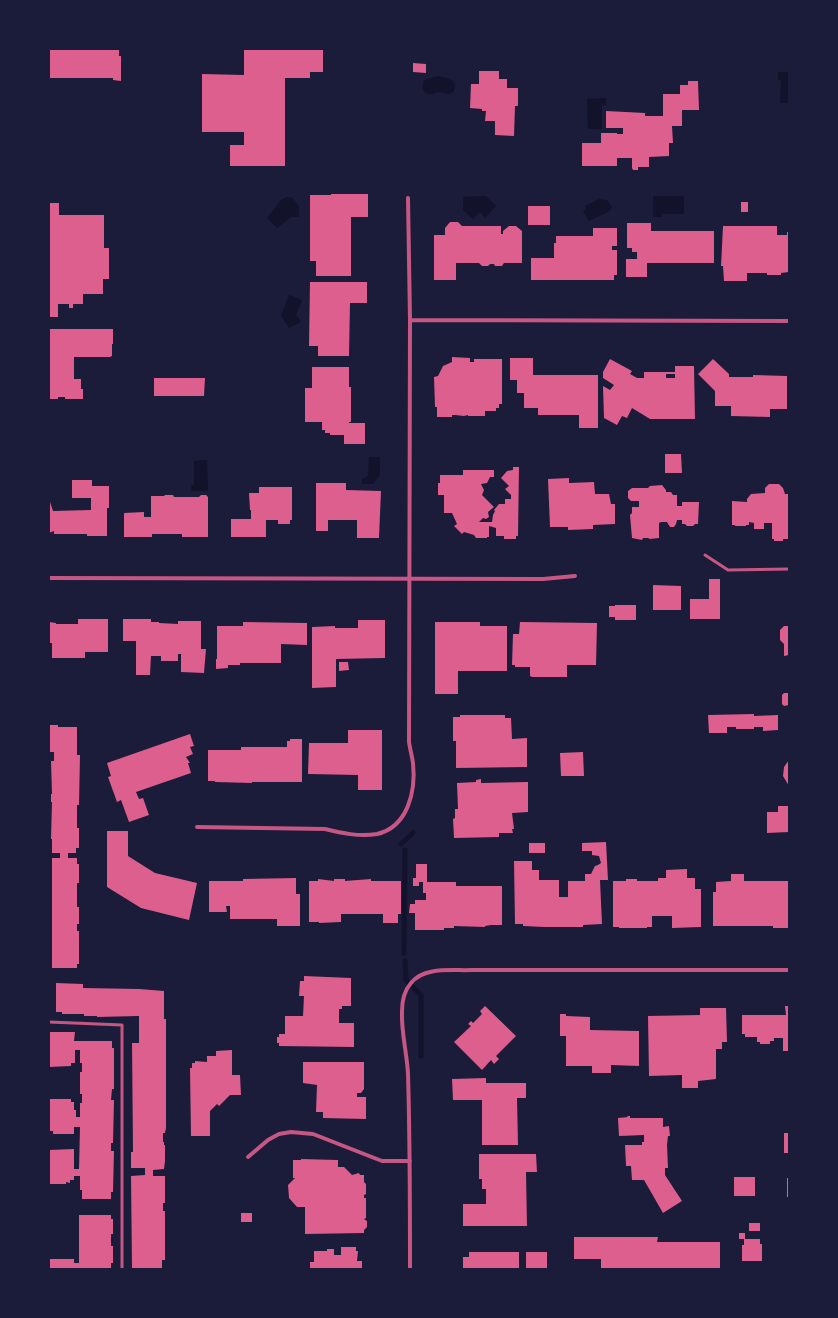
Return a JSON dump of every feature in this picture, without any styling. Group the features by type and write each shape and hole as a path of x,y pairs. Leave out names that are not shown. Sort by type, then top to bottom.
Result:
{"street":[{"path":"197,827 325,829 344,834 377,834 400,821 409,804 414,783 413,763 409,742 410,320 408,198"},
{"path":"410,320 789,321"},
{"path":"49,578 543,579 576,576"},
{"path":"410,1269 410,1162 407,1057 402,1024 402,1011 404,997 412,981 427,972 472,970 789,970"},
{"path":"248,1157 268,1140 280,1134 291,1132 313,1134 382,1161 410,1162"}],"lane":[{"path":"706,555 728,570 789,570"},
{"path":"49,1022 122,1025 122,1269"}],"shaded area":[{"path":"778,72 789,72 789,103 780,103 781,80 778,80"},
{"path":"438,76 450,79 454,82 455,87 453,92 448,94 438,92 429,94 424,92 424,80"},
{"path":"606,98 606,105 602,105 602,129 588,129 587,99"},
{"path":"486,196 496,206 485,218 480,212 473,219 463,210 463,197"},
{"path":"653,196 684,196 684,214 662,214 662,217 653,217"},
{"path":"287,197 293,198 299,207 299,217 291,217 277,228 267,218 282,199"},
{"path":"599,199 607,200 612,207 610,211 589,221 583,211 586,209 585,206"},
{"path":"289,295 302,300 296,315 301,322 289,328 281,316"},
{"path":"369,457 380,457 380,475 373,484 362,484 362,479 368,475"},
{"path":"207,460 208,491 191,491 191,485 194,485 194,461"}],"building":[{"path":"49,49 119,49 119,56 121,56 121,81 113,80 113,78 49,78"},
{"path":"244,49 323,49 323,72 310,72 310,78 285,78 285,166 230,166 230,145 244,145 244,132 202,132 202,74 244,75"},
{"path":"413,63 426,64 426,73 413,72"},
{"path":"479,71 499,71 499,79 507,79 507,88 518,88 518,106 515,106 514,136 495,135 495,121 485,121 486,111 482,111 482,109 470,108 471,84 479,84"},
{"path":"688,81 698,81 699,110 682,110 682,126 672,126 673,143 669,143 669,156 649,157 649,167 638,167 638,170 633,170 632,168 632,158 617,158 617,166 582,166 582,143 601,143 601,133 623,134 623,128 606,128 606,111 645,113 645,116 663,116 663,94 680,94 680,85 688,85"},
{"path":"368,194 368,217 351,217 351,276 316,276 316,261 310,261 310,195"},
{"path":"741,202 748,202 748,212 741,212"},
{"path":"49,203 59,203 59,215 104,215 104,248 109,248 109,279 103,279 103,294 83,294 83,304 73,304 73,308 69,308 69,304 58,304 58,317 49,317"},
{"path":"528,206 550,206 550,225 528,225"},
{"path":"450,222 458,222 462,226 501,226 501,234 503,234 503,231 509,226 516,226 522,231 522,263 504,263 502,266 490,264 488,266 482,266 479,263 456,263 456,280 434,280 434,235 445,235 445,228"},
{"path":"627,223 651,223 651,231 714,231 714,263 647,263 647,277 626,277 626,259 637,259 637,252 632,252 632,248 627,248"},
{"path":"723,226 777,226 777,235 787,235 787,232 789,232 789,272 781,273 781,275 747,273 747,281 724,281 723,266 721,266"},
{"path":"593,228 617,228 617,246 612,246 612,250 617,250 617,275 614,275 614,280 531,280 531,258 554,258 554,243 556,243 556,236 593,236"},
{"path":"310,282 367,282 367,303 350,303 349,356 318,356 318,346 309,346"},
{"path":"49,329 113,329 112,356 74,357 74,379 81,379 83,399 65,399 65,397 58,397 58,399 49,399"},
{"path":"452,357 470,358 470,362 474,362 474,359 502,359 502,404 499,404 499,408 496,408 496,411 485,411 485,416 452,415 452,417 437,417 437,407 435,407 434,377 438,376 443,366 452,362"},
{"path":"510,358 533,358 533,375 598,375 598,428 579,428 579,415 538,415 538,408 524,408 524,393 517,393 517,380 510,380"},
{"path":"610,359 632,371 630,374 637,378 644,378 644,372 675,372 675,366 694,366 695,419 650,419 632,408 627,418 622,416 617,425 604,418 603,386 610,390 614,385 603,378 603,372","holes":["666,374 675,374 675,378 666,378"]},
{"path":"713,359 729,374 729,377 753,377 753,375 787,376 787,409 770,409 770,417 731,416 731,406 715,406 715,391 698,374"},
{"path":"312,367 349,367 349,387 351,387 351,422 349,423 365,423 365,444 344,444 344,435 330,435 330,433 325,433 325,430 322,430 322,422 305,422 305,388 312,388"},
{"path":"154,378 205,378 204,396 154,396"},
{"path":"665,454 681,454 682,473 665,473"},
{"path":"513,467 519,467 518,536 516,536 516,539 504,539 504,536 496,536 496,528 489,526 489,537 487,538 476,538 474,535 464,532 462,534 454,526 457,524 452,513 444,513 444,495 438,495 440,475 463,475 463,470 494,470 494,477 490,477 487,483 481,484 484,490 482,495 494,507 488,512 489,517 486,519 483,518 479,522 492,522 494,510 499,504 505,504 505,499 511,499 511,495 505,489 509,486 501,478 507,471 513,470"},
{"path":"569,478 569,483 594,482 595,494 609,494 611,504 615,504 615,524 593,525 593,529 568,530 568,527 550,527 548,479"},
{"path":"72,480 92,480 92,486 109,486 107,536 87,536 87,534 54,534 54,531 49,533 49,499 53,511 91,510 91,498 72,498"},
{"path":"316,483 346,483 346,490 381,491 379,538 357,538 357,520 328,520 328,531 316,531"},
{"path":"769,484 779,484 783,488 785,494 789,494 789,539 783,539 783,541 774,541 774,539 772,539 772,523 764,523 764,529 754,529 754,523 749,522 749,525 746,526 732,525 732,501 747,502 747,499 751,494 765,493 765,488"},
{"path":"662,485 666,492 671,492 673,495 677,495 677,506 682,506 682,502 699,502 698,524 687,526 682,524 682,520 677,520 674,527 670,527 667,522 661,522 659,523 659,538 643,538 642,540 632,538 630,515 632,513 632,507 639,507 639,501 631,501 628,498 628,491 632,488 648,488 650,486"},
{"path":"259,487 292,487 292,520 290,520 290,524 278,524 278,520 266,520 266,537 231,537 231,519 251,519 249,493 259,493"},
{"path":"173,495 174,497 199,497 201,495 206,495 208,497 208,537 182,537 182,534 152,534 152,537 124,537 124,513 144,512 144,517 151,517 151,496"},
{"path":"709,579 720,579 720,619 690,619 690,599 709,599"},
{"path":"653,585 681,586 681,610 653,610"},
{"path":"636,605 636,620 615,620 615,617 609,617 609,606"},
{"path":"78,619 108,619 108,652 85,652 85,658 52,658 52,643 49,643 49,622 56,624 78,624"},
{"path":"123,619 151,619 151,622 178,624 178,621 201,621 201,649 206,649 204,673 181,672 181,654 178,654 178,661 161,661 161,656 151,656 150,675 136,675 136,641 123,641"},
{"path":"358,620 385,620 385,658 336,659 336,687 312,688 312,627 335,626 335,628 358,628"},
{"path":"243,622 307,623 307,645 281,644 281,663 240,663 240,665 228,665 228,668 216,669 217,626 243,626"},
{"path":"435,622 480,622 480,626 507,626 507,671 458,671 458,694 435,694"},
{"path":"520,622 597,623 596,665 567,665 567,677 530,676 530,667 515,667 515,665 512,665 513,634 519,634"},
{"path":"784,626 789,626 789,655 784,656 784,644 780,640 780,630"},
{"path":"339,662 348,662 349,670 339,671"},
{"path":"784,693 789,693 789,705 784,706 782,704 782,695"},
{"path":"754,714 754,716 778,715 778,730 763,731 763,727 754,727 754,729 736,729 736,727 727,727 727,733 709,733 708,715"},
{"path":"460,715 505,715 505,718 511,718 512,739 527,738 527,767 456,768 456,741 453,741 453,717 460,717"},
{"path":"49,725 58,725 58,727 77,727 77,755 80,755 79,805 77,805 79,848 76,848 76,853 68,853 68,858 77,858 77,864 79,864 77,907 79,907 79,924 77,924 77,931 79,931 79,964 77,964 77,968 52,968 52,858 60,858 60,853 52,853 51,761 54,761 54,752 49,752"},
{"path":"348,730 382,730 382,790 358,790 358,775 308,774 309,743 348,743"},
{"path":"190,734 194,746 190,747 193,754 186,757 190,763 188,763 191,773 136,792 139,799 143,798 149,815 129,822 121,800 117,802 108,777 111,776 107,763"},
{"path":"290,739 302,739 302,782 252,783 208,781 208,750 241,750 241,747 287,747 287,741 290,741"},
{"path":"583,752 584,776 561,776 560,753"},
{"path":"789,760 789,786 783,776 784,767"},
{"path":"481,779 481,783 528,782 528,812 512,813 513,833 499,833 499,837 454,838 453,819 455,818 455,809 458,809 457,783 476,782 476,780"},
{"path":"778,806 788,806 789,832 767,833 767,812 778,812"},
{"path":"107,831 128,831 128,856 155,873 197,883 189,920 141,908 107,887"},
{"path":"606,842 608,880 600,880 602,924 583,925 583,927 544,927 515,924 514,861 532,861 532,870 539,870 539,880 559,880 559,897 568,897 568,881 585,881 585,874 591,874 595,866 601,863 599,856 592,855 592,851 582,851 582,843"},
{"path":"529,843 545,843 545,853 529,853"},
{"path":"416,864 427,864 427,882 456,882 456,886 502,886 502,925 491,925 485,927 454,926 454,928 444,928 444,930 415,930 415,913 409,913 410,904 415,904 415,900 426,900 426,893 423,893 423,882 419,882 419,886 413,886 413,878 416,878"},
{"path":"687,869 687,878 695,878 695,889 701,889 701,927 672,928 672,916 652,916 652,927 613,927 613,881 637,879 637,881 658,881 658,878 666,878 666,870"},
{"path":"731,874 744,874 744,881 789,881 789,928 773,928 773,926 713,926 713,892 716,892 716,882 731,881"},
{"path":"296,878 296,894 300,894 300,926 277,926 277,919 230,919 230,906 226,906 227,912 209,912 209,881"},
{"path":"318,879 334,881 334,879 345,879 345,881 371,879 371,881 401,881 401,914 398,914 398,923 383,923 383,914 341,914 341,922 309,922 309,881 318,881"},
{"path":"304,976 351,978 351,1006 342,1006 342,1009 339,1009 339,1023 354,1023 354,1047 279,1046 279,1043 277,1043 277,1037 279,1037 279,1034 285,1034 285,1016 303,1016 304,996 299,996 300,981 304,981"},
{"path":"56,983 83,984 83,988 164,991 164,1019 166,1019 166,1128 165,1133 163,1133 163,1142 165,1145 165,1161 164,1169 153,1170 153,1176 165,1176 165,1203 163,1203 163,1211 165,1211 165,1260 162,1260 162,1269 132,1269 131,1176 145,1175 145,1168 131,1168 131,1152 133,1152 132,1043 139,1043 139,1016 97,1017 84,1016 84,1014 62,1014 62,1012 56,1012"},
{"path":"485,1006 516,1036 496,1056 499,1059 494,1064 491,1060 482,1070 454,1042 471,1026 468,1024 471,1021 473,1023 482,1014 480,1011"},
{"path":"785,1006 789,1006 789,1051 783,1051 783,1038 774,1038 774,1041 770,1041 770,1044 760,1044 760,1042 757,1042 757,1037 745,1037 745,1034 742,1034 742,1015 786,1015"},
{"path":"700,1008 726,1008 727,1042 722,1042 722,1049 716,1049 716,1079 698,1081 698,1088 682,1088 682,1075 649,1076 648,1016 700,1015"},
{"path":"560,1014 566,1014 566,1016 590,1017 590,1030 639,1031 639,1066 611,1065 611,1073 592,1073 592,1066 566,1066 566,1036 560,1036"},
{"path":"49,1032 75,1032 74,1041 112,1041 112,1048 114,1048 114,1089 112,1089 111,1100 114,1100 113,1143 111,1143 111,1151 114,1151 113,1192 111,1192 111,1199 82,1199 82,1190 80,1190 80,1176 74,1176 74,1180 70,1180 70,1183 49,1184 49,1150 74,1149 74,1169 79,1169 80,1127 74,1127 74,1134 53,1134 53,1131 49,1131 49,1099 71,1099 71,1102 74,1102 76,1117 80,1117 80,1103 82,1103 82,1094 80,1094 80,1072 82,1072 82,1063 80,1063 80,1050 75,1050 75,1063 71,1063 71,1066 49,1067"},
{"path":"232,1050 232,1075 240,1075 241,1095 230,1095 219,1106 217,1104 210,1111 210,1136 191,1136 190,1068 192,1068 192,1063 195,1063 195,1061 207,1062 207,1056 216,1056 216,1051"},
{"path":"303,1062 364,1062 364,1089 361,1093 357,1093 357,1097 366,1097 366,1119 323,1118 323,1112 316,1112 317,1085 303,1083"},
{"path":"486,1078 486,1083 526,1083 526,1098 517,1098 518,1145 482,1145 482,1100 453,1100 452,1079"},
{"path":"627,1116 630,1116 630,1118 663,1118 663,1127 669,1126 670,1136 668,1136 667,1145 668,1168 665,1168 665,1175 682,1201 663,1213 644,1180 632,1180 631,1166 626,1166 625,1145 642,1145 642,1142 644,1142 644,1135 619,1136 618,1118 628,1117"},
{"path":"784,1133 789,1133 789,1153 784,1153"},
{"path":"479,1154 536,1154 537,1172 526,1172 527,1226 463,1226 463,1204 486,1204 486,1189 482,1189 482,1179 479,1179"},
{"path":"293,1160 338,1160 338,1167 344,1167 352,1175 359,1173 360,1175 364,1175 364,1182 366,1184 366,1194 364,1195 364,1198 366,1198 366,1218 364,1219 367,1221 367,1227 364,1230 364,1233 305,1234 305,1207 297,1207 289,1198 288,1185 295,1178 293,1178"},
{"path":"734,1177 755,1177 755,1196 734,1196"},
{"path":"787,1178 789,1178 789,1197 787,1197"},
{"path":"241,1213 252,1213 252,1222 241,1222"},
{"path":"79,1215 111,1215 111,1219 113,1219 111,1246 113,1246 113,1263 111,1263 111,1269 49,1269 49,1259 74,1259 74,1263 79,1263"},
{"path":"749,1223 760,1223 760,1231 749,1231"},
{"path":"739,1233 745,1233 745,1239 760,1239 760,1244 762,1244 762,1261 742,1261 742,1245 744,1245 744,1239 739,1239"},
{"path":"574,1237 658,1237 657,1242 720,1242 720,1269 601,1269 601,1259 574,1259"},
{"path":"341,1247 356,1247 356,1251 358,1251 357,1261 362,1261 362,1269 310,1269 310,1262 314,1262 314,1251 327,1251 327,1249 334,1249 334,1255 341,1255"},
{"path":"469,1252 519,1252 519,1269 463,1269 463,1257 469,1257"},
{"path":"526,1252 547,1252 547,1269 526,1269"}],"waterway":[{"path":"401,844 413,833"},
{"path":"404,953 405,850"},
{"path":"405,961 406,980 421,995 421,1056"}]}
